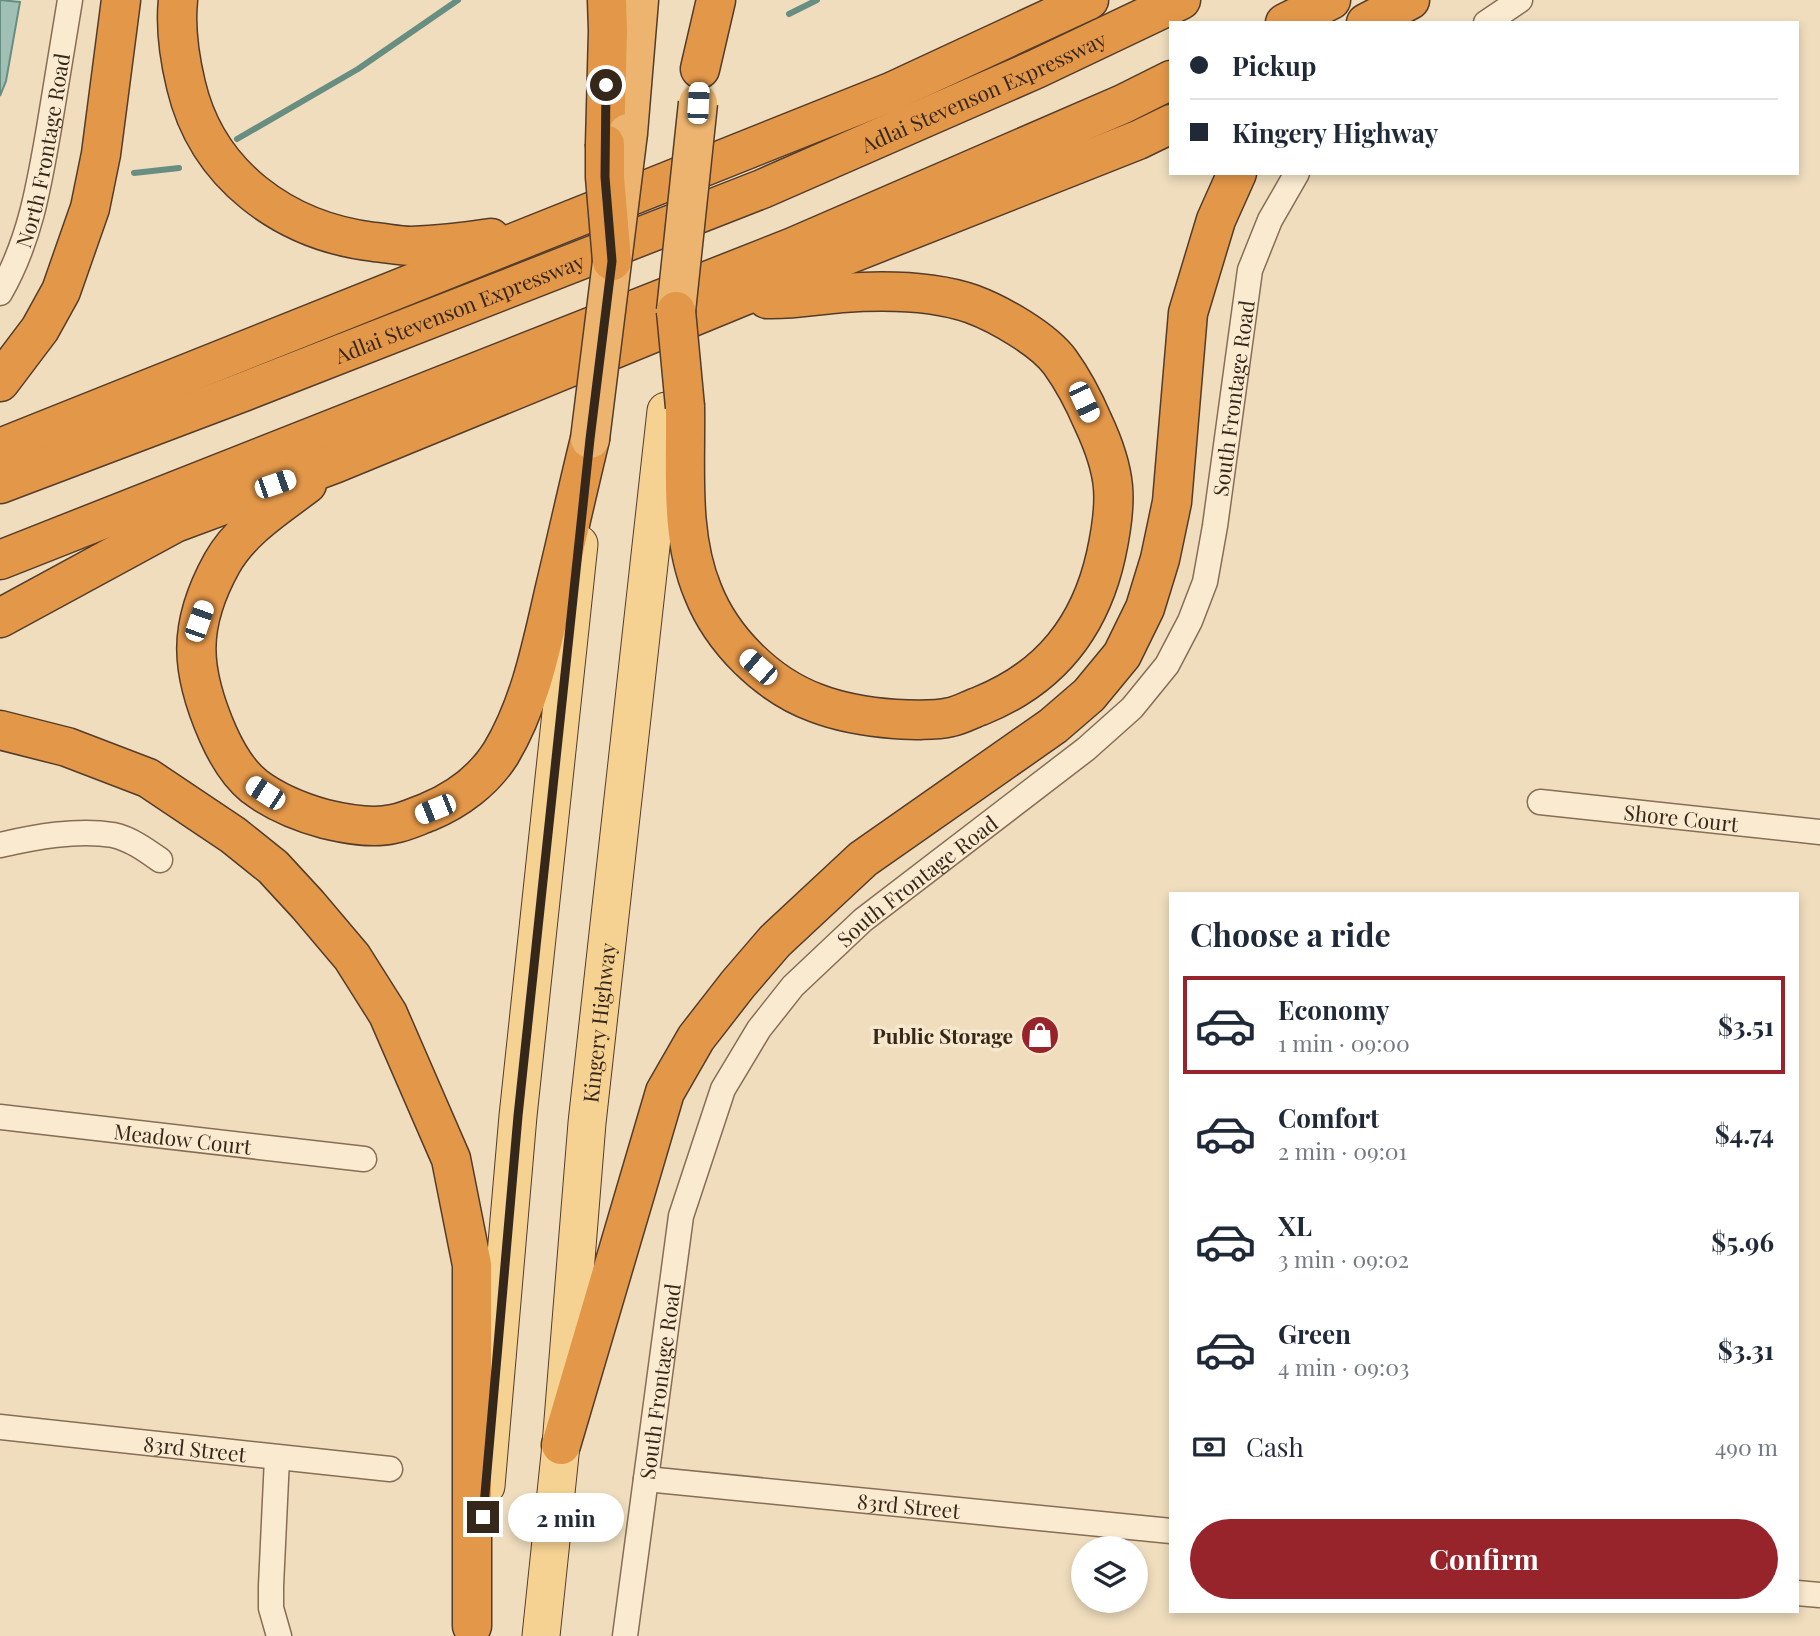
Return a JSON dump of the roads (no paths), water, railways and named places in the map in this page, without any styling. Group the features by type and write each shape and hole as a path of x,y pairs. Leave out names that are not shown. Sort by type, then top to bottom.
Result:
{"highway":[{"path":"0,382 40,329 61,291 90,208 101,154 121,0"},
{"path":"178,0 176,23 180,63 189,100 204,135 226,168 251,192 280,210 320,230 360,240 409,246 486,239 555,226"},
{"path":"607,0 617,139"},
{"path":"334,464 250,529 223,561 199,621 196,653 200,689 227,753 252,784 278,801 307,814 347,824 392,825 449,803 470,788 500,755 520,715 546,632 590,439 612,261 605,177 617,139 639,0"},
{"path":"706,0 676,311 675,409 687,539 702,590 715,619 742,653 775,681 814,703 861,716 907,719 951,717 990,702 1025,684 1059,654 1086,615 1104,563 1111,530 1115,489 1105,447 1084,402 1059,359 1020,327 971,304 925,293 845,293 784,300 741,298"},
{"path":"699,86 716,0"},
{"path":"891,92 1012,24 1038,0"},
{"path":"0,448 891,92 1089,0"},
{"name":"Adlai Stevenson Expressway","path":"0,484 243,392 762,188 1036,69 1181,0"},
{"path":"1289,21 1331,0"},
{"path":"1370,21 1410,0"},
{"path":"1407,21 1437,0"},
{"path":"0,560 793,247 1123,104 1169,81"},
{"path":"0,618 175,523 334,464 741,298 1138,141 1169,125"},
{"path":"561,1445 665,1092 696,1038 775,941 863,859 1053,726 1089,695 1122,654 1145,608 1160,559 1172,502 1188,313 1216,220 1236,175"},
{"path":"0,730 67,747 148,778 233,835 273,867 308,905 352,957 388,1014 451,1159 472,1265 472,1631"}],"main road":[{"name":"Kingery Highway","path":"541,1636 561,1445 587,1123 675,409"},
{"path":"472,1631 518,1116 590,439"}],"street":[{"name":"North Frontage Road","path":"0,293 12,272 27,234 37,199 70,0"},
{"path":"1489,21 1520,0"},
{"name":"South Frontage Road","path":"625,1636 681,1216 723,1089 759,1029 793,986 863,920 1086,749 1132,708 1167,665 1190,621 1205,582 1250,270 1270,220 1296,175"},
{"name":"Shore Court","path":"1540,802 1820,832"},
{"path":"0,845 42,837 114,835 137,844 160,860"},
{"name":"Meadow Court","path":"0,1117 364,1159"},
{"name":"83rd Street","path":"0,1427 390,1469"},
{"path":"277,1458 271,1608 279,1636"},
{"name":"83rd Street","path":"646,1479 1169,1531"},
{"path":"1799,1593 1820,1595"}],"water":[{"path":"0,0 20,2 6,81 0,96"}],"waterway":[{"path":"237,139 358,69 458,0"},
{"path":"789,14 817,0"},
{"path":"134,173 179,168"}],"place":[{"name":"Public Storage","path":"1040,1035"}]}
